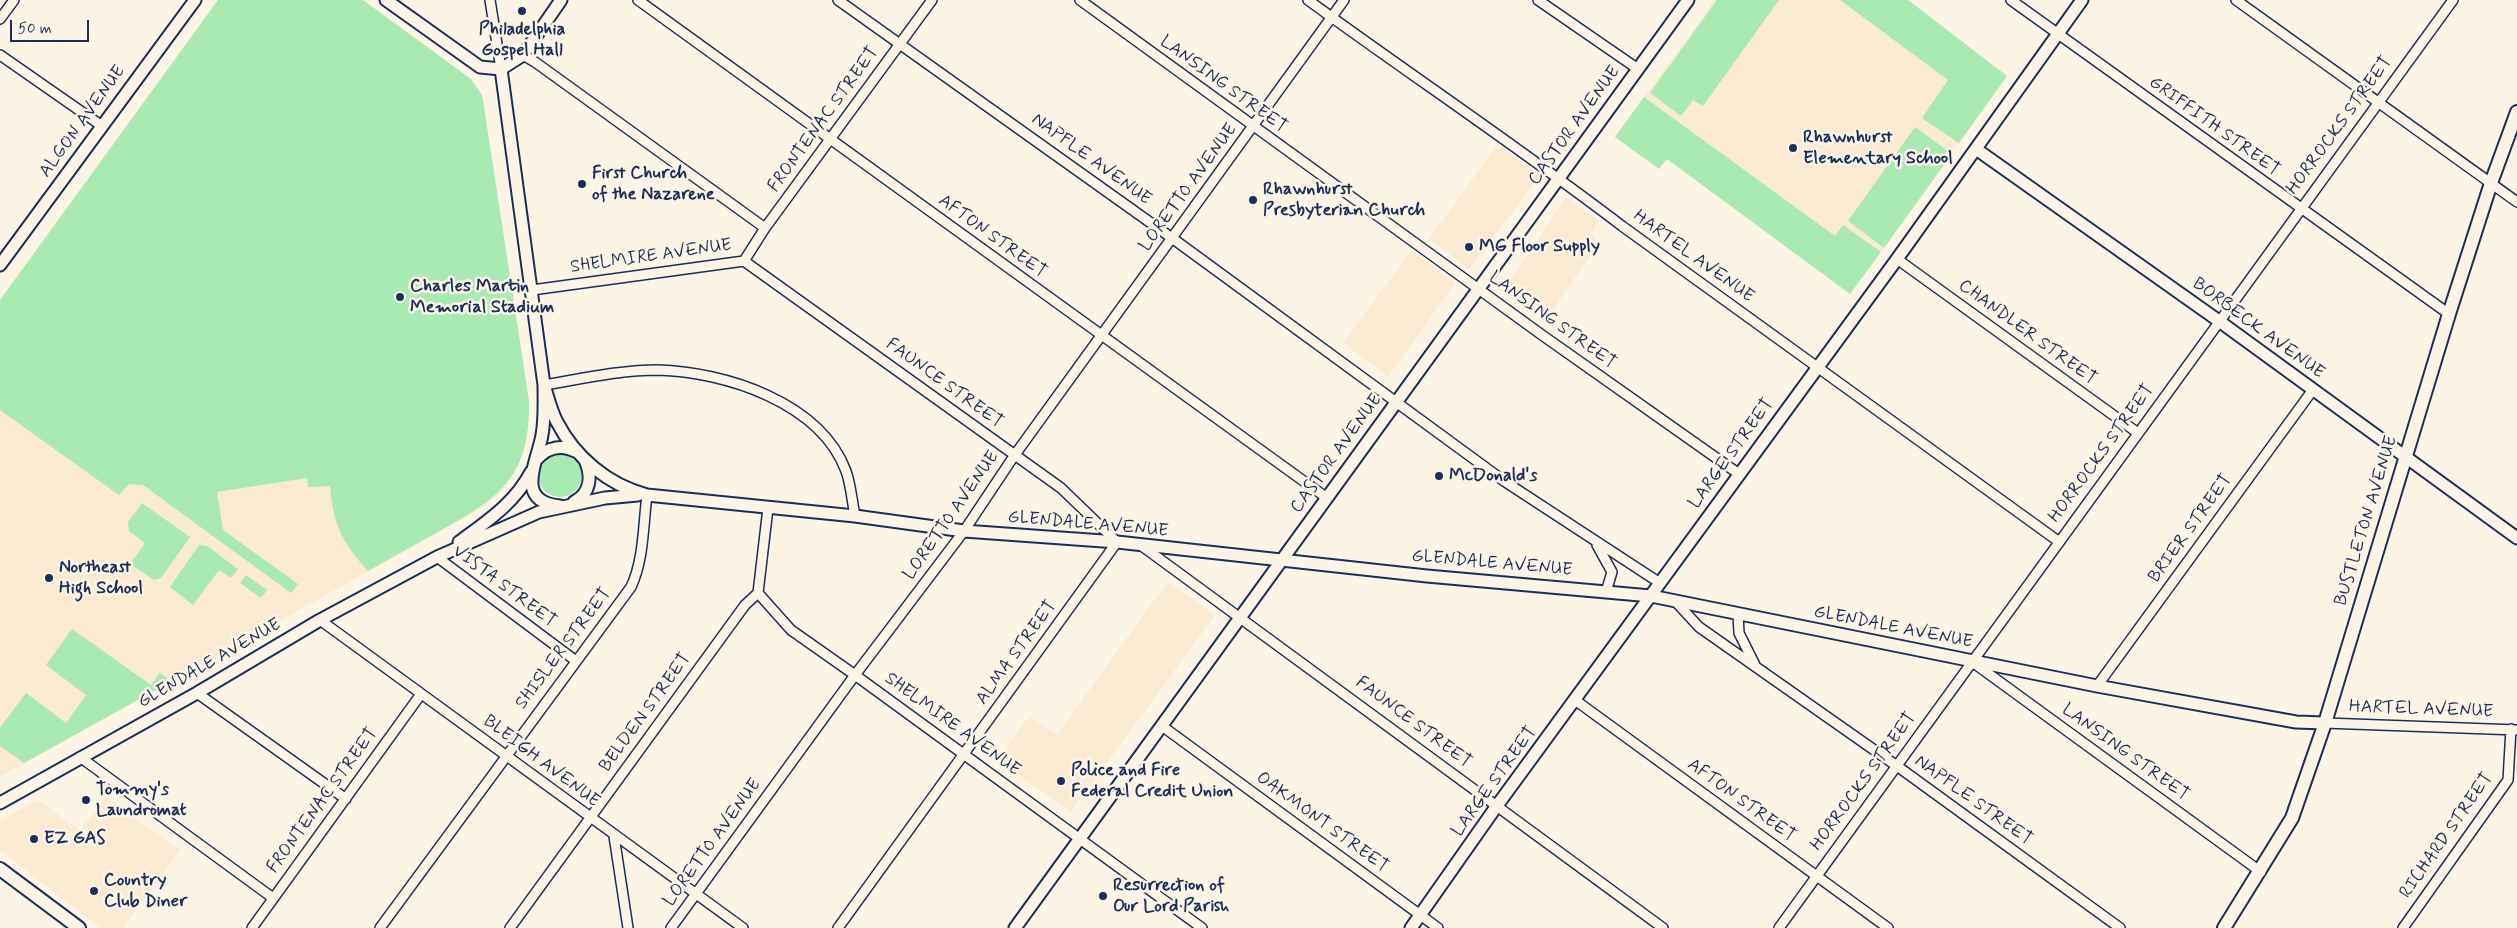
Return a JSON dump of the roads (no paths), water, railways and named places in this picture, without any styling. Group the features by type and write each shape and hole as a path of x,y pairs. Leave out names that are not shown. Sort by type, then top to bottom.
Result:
{"main road":[{"name":"BUSTLETON AVENUE","path":"2224,928 2292,818 2325,723 2449,314 2491,183 2517,112"},
{"path":"0,869 78,928"}],"street":[{"path":"0,19 14,0"},
{"name":"ALGON AVENUE","path":"0,265 194,0"},
{"path":"386,0 480,67 501,69 523,55 561,0"},
{"path":"490,0 544,385 543,434 531,470 531,483 538,496 547,503 565,505 582,497 589,485 589,469 556,420 544,385"},
{"name":"AFTON STREET","path":"638,0 1327,498"},
{"name":"NAPFLE AVENUE","path":"838,0 1172,238 1396,402"},
{"name":"FRONTENAC STREET","path":"744,261 765,228 932,0"},
{"name":"LANSING STREET","path":"1080,0 1254,128 1739,474"},
{"name":"HARTEL AVENUE","path":"1308,0 1559,178 1622,226 2058,541"},
{"name":"LORETTO AVENUE","path":"672,928 856,675 964,531 1014,456 1254,128 1344,0"},
{"path":"1538,0 1638,69"},
{"name":"CASTOR AVENUE","path":"1015,928 1688,0"},
{"name":"GRIFFITH STREET","path":"2011,0 2449,314"},
{"name":"LARGE STREET","path":"1412,928 1496,807 1897,259 2082,0"},
{"path":"2236,0 2517,202"},
{"name":"HORROCKS STREET","path":"1779,928 2058,541 2453,0"},
{"path":"0,55 102,126"},
{"path":"523,55 765,228"},
{"name":"BORBECK AVENUE","path":"1976,149 2219,321 2312,391 2517,538"},
{"name":"CHANDLER STREET","path":"1897,259 2138,433"},
{"name":"SHELMIRE AVENUE","path":"532,290 744,261"},
{"name":"FAUNCE STREET","path":"744,261 1061,488 1118,542"},
{"path":"544,385 620,372 682,372 746,387 781,402 814,425 833,445 846,472 855,516"},
{"name":"BRIER STREET","path":"2097,686 2312,391"},
{"path":"1396,402 1504,481 1596,543 1660,583"},
{"name":"GLENDALE AVENUE","path":"437,557 507,506 516,497 539,456 551,449 564,447 581,456 615,484 647,495"},
{"name":"GLENDALE AVENUE","path":"0,803 197,693 320,620 437,557 517,521 565,505 618,496 647,495 855,516 964,531 1118,542 1282,561 1650,596 2097,686 2296,722 2325,723"},
{"name":"SHISLER STREET","path":"380,928 631,587 637,574 647,495"},
{"path":"758,593 768,508"},
{"name":"ALMA STREET","path":"838,928 1118,542"},
{"path":"1596,543 1612,572 1606,592"},
{"name":"FAUNCE STREET","path":"1142,546 1663,928"},
{"name":"VISTA STREET","path":"437,557 576,660"},
{"name":"SHELMIRE AVENUE","path":"758,593 791,630 856,675 1202,928"},
{"name":"BELDEN STREET","path":"510,928 746,605 758,593"},
{"name":"NAPFLE STREET","path":"1675,601 1699,627 1897,766 2120,928"},
{"name":"NAPFLE STREET","path":"1738,614 1739,632 1756,668"},
{"name":"BLEIGH AVENUE","path":"320,620 590,819 743,928"},
{"name":"LANSING STREET","path":"1971,661 2260,872"},
{"path":"197,693 346,799"},
{"name":"FRONTENAC STREET","path":"252,928 421,694"},
{"name":"AFTON STREET","path":"1575,700 1888,928"},
{"name":"HARTEL AVENUE","path":"2325,723 2514,729"},
{"name":"OAKMONT STREET","path":"1162,726 1438,928"},
{"name":"RICHARD STREET","path":"2403,928 2508,780 2514,729"},
{"path":"80,757 273,898"},
{"path":"614,836 628,928"}],"place":[{"name":"Philadelphia Gospel Hall","path":"522,11"},
{"name":"Rhawnhurst Elementary School","path":"1793,148"},
{"name":"First Church of the Nazarene","path":"582,184"},
{"name":"Rhawnhurst Presbyterian Church","path":"1253,200"},
{"name":"MG Floor Supply","path":"1469,247"},
{"name":"Charles Martin Memorial Stadium","path":"400,297"},
{"name":"McDonald's","path":"1439,476"},
{"name":"Northeast High School","path":"49,578"},
{"name":"Police and Fire Federal Credit Union","path":"1061,781"},
{"name":"Tommy's Laundromat","path":"86,800"},
{"name":"EZ GAS","path":"34,839"},
{"name":"Country Club Diner","path":"94,891"},
{"name":"Resurrection of Our Lord Parish","path":"1103,896"}]}
